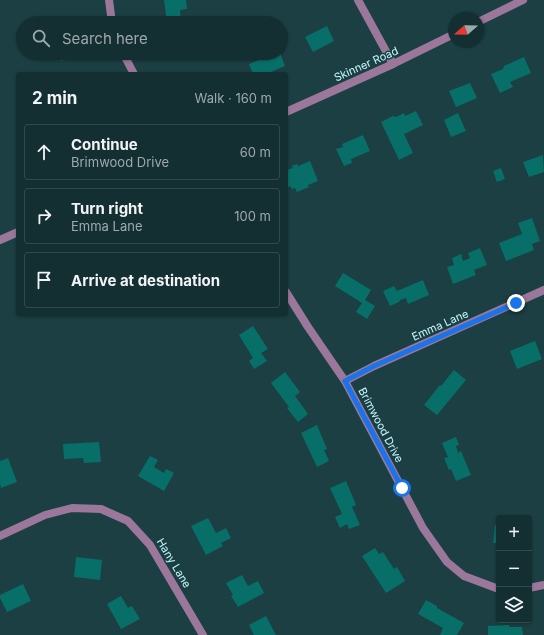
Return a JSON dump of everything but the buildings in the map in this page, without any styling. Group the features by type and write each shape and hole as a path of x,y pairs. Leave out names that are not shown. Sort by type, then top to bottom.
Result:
{"street":[{"path":"109,0 111,16"},
{"path":"358,0 393,64"},
{"path":"484,19 523,0"},
{"name":"Skinner Road","path":"288,111 393,64 448,37"},
{"path":"127,60 133,72"},
{"path":"0,240 16,233"},
{"name":"Emma Lane","path":"345,381 374,366 544,290"},
{"name":"Brimwood Drive","path":"288,295 345,381 423,528 447,562 464,576 496,588"},
{"name":"Hany Lane","path":"0,536 45,515 72,508 101,509 128,521 150,544 203,635"},
{"path":"532,587 544,585"}],"route":[{"path":"402,488 345,381 374,366 516,303"}]}
